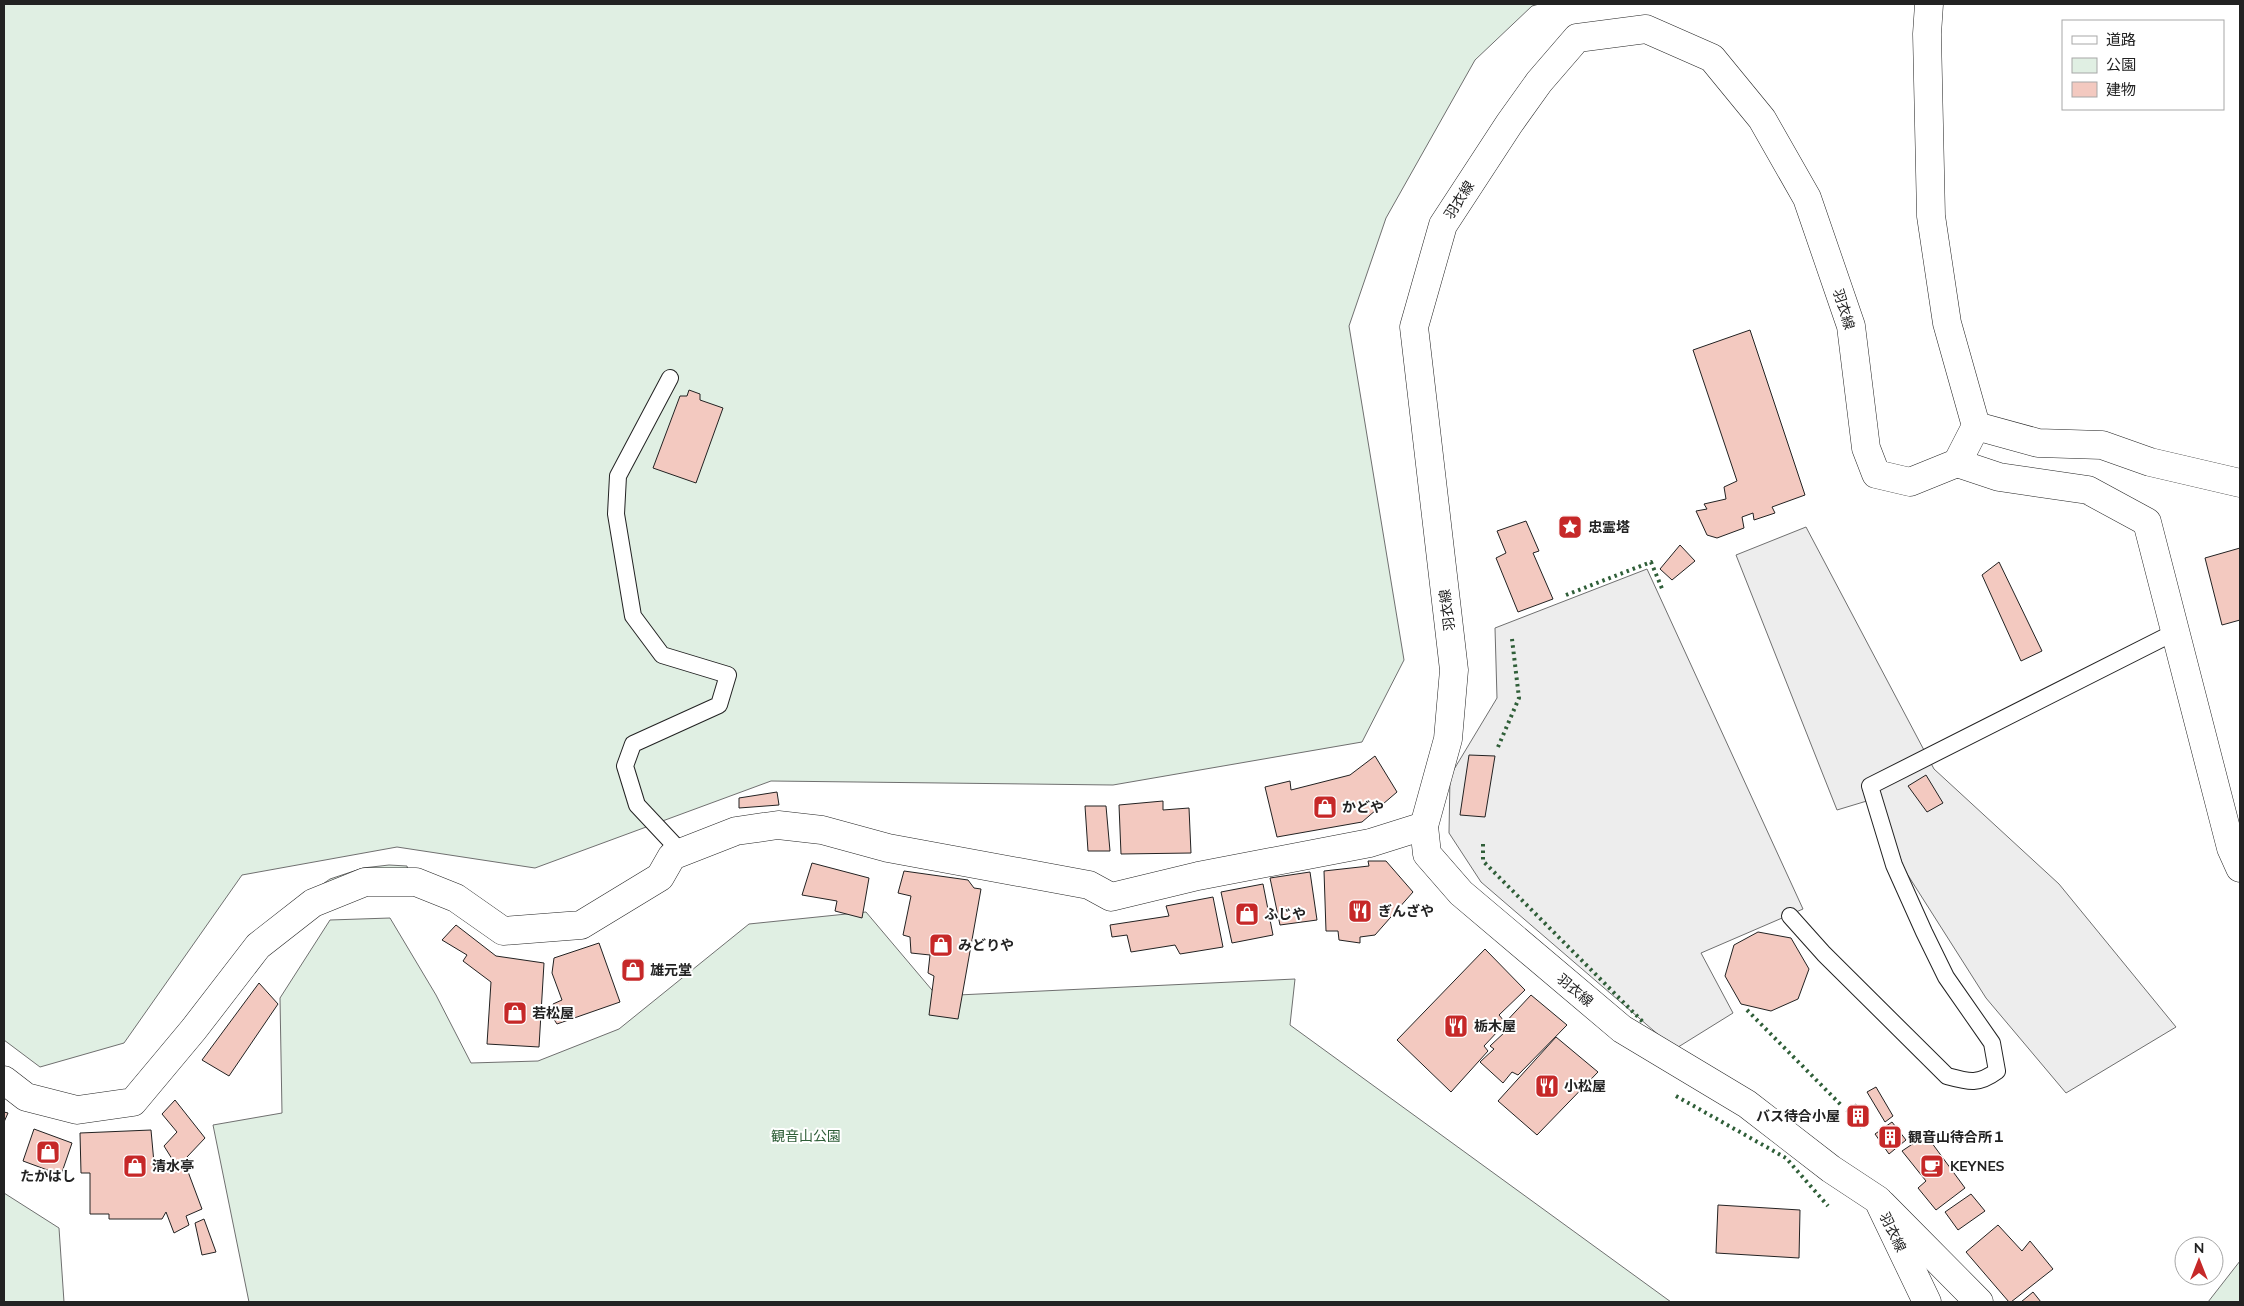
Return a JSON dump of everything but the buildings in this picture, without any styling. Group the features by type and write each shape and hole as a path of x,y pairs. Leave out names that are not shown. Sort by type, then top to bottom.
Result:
{"street":[{"path":"1929,4 1927,34 1931,216 1947,323 1976,426 1956,463 2000,477 2088,490 2147,522 2231,848 2240,868"},
{"name":"羽衣線","path":"1928,1302 1878,1200 1831,1169 1746,1104 1622,1029 1461,893 1427,854 1424,826 1448,739 1454,670 1414,327 1443,225 1529,96 1578,38 1646,29 1712,58 1762,119 1807,198 1851,326 1866,448 1876,474 1910,482 1956,463"},
{"path":"1976,426 2038,443 2102,445 2150,462 2240,484"},
{"path":"4,1080 26,1098 77,1110 133,1102 194,1029 258,946 312,903 365,882 416,882 456,898 503,931 581,925 660,877 672,856 736,831 778,825 822,830 888,848 1090,885 1111,897 1227,870 1370,843 1424,826"},
{"path":"1878,1200 1979,1302"}],"lane":[{"path":"670,378 618,476 616,514 634,616 662,655 728,675 719,705 633,744 625,766 637,805 682,853"},
{"path":"1790,916 1824,954 1947,1076 1967,1082 1984,1080 1997,1071 1992,1043 1946,977 1920,924 1894,865 1870,786 2175,632"}],"green space":[{"path":"4,4 1539,4 1532,6 1475,60 1386,218 1349,326 1404,660 1362,742 1113,785 771,781 535,868 397,847 242,875 124,1043 40,1067 4,1040"},
{"path":"389,865 407,866 408,871 243,952 238,949 265,924 330,879 363,868"},
{"name":"観音山公園","path":"866,912 937,996 1295,979 1290,1025 1671,1302 249,1302 213,1125 282,1113 280,998 330,920 390,918 436,995 471,1063 538,1061 619,1029 749,924"},
{"path":"4,1193 59,1228 64,1302 4,1302"},
{"path":"2240,1261 2240,1302 2208,1302 2220,1286 2224,1286 2224,1282"}],"shaded area":[{"path":"1806,527 1934,769 2059,884 2176,1027 2066,1093 1986,998 1904,869 1880,797 1837,810 1736,555"},
{"path":"1647,569 1803,909 1701,953 1733,1013 1675,1049 1481,882 1449,833 1450,776 1497,698 1495,628"}],"hedge":[{"path":"1566,595 1651,562 1663,591"},
{"path":"1498,747 1519,698 1512,639"},
{"path":"1483,844 1483,861 1645,1024"},
{"path":"1747,1010 1843,1107"},
{"path":"1676,1096 1786,1158 1828,1206"}],"place":[{"name":"忠霊塔","path":"1570,527"},
{"name":"かどや","path":"1325,807"},
{"name":"ぎんざや","path":"1360,911"},
{"name":"ふじや","path":"1247,914"},
{"name":"みどりや","path":"941,945"},
{"name":"雄元堂","path":"633,970"},
{"name":"若松屋","path":"515,1013"},
{"name":"栃木屋","path":"1456,1026"},
{"name":"小松屋","path":"1547,1086"},
{"name":"バス待合小屋","path":"1858,1116"},
{"name":"観音山待合所１","path":"1890,1137"},
{"name":"たかはし","path":"48,1152"},
{"name":"清水亭","path":"135,1166"},
{"name":"KEYNES","path":"1932,1166"}]}
